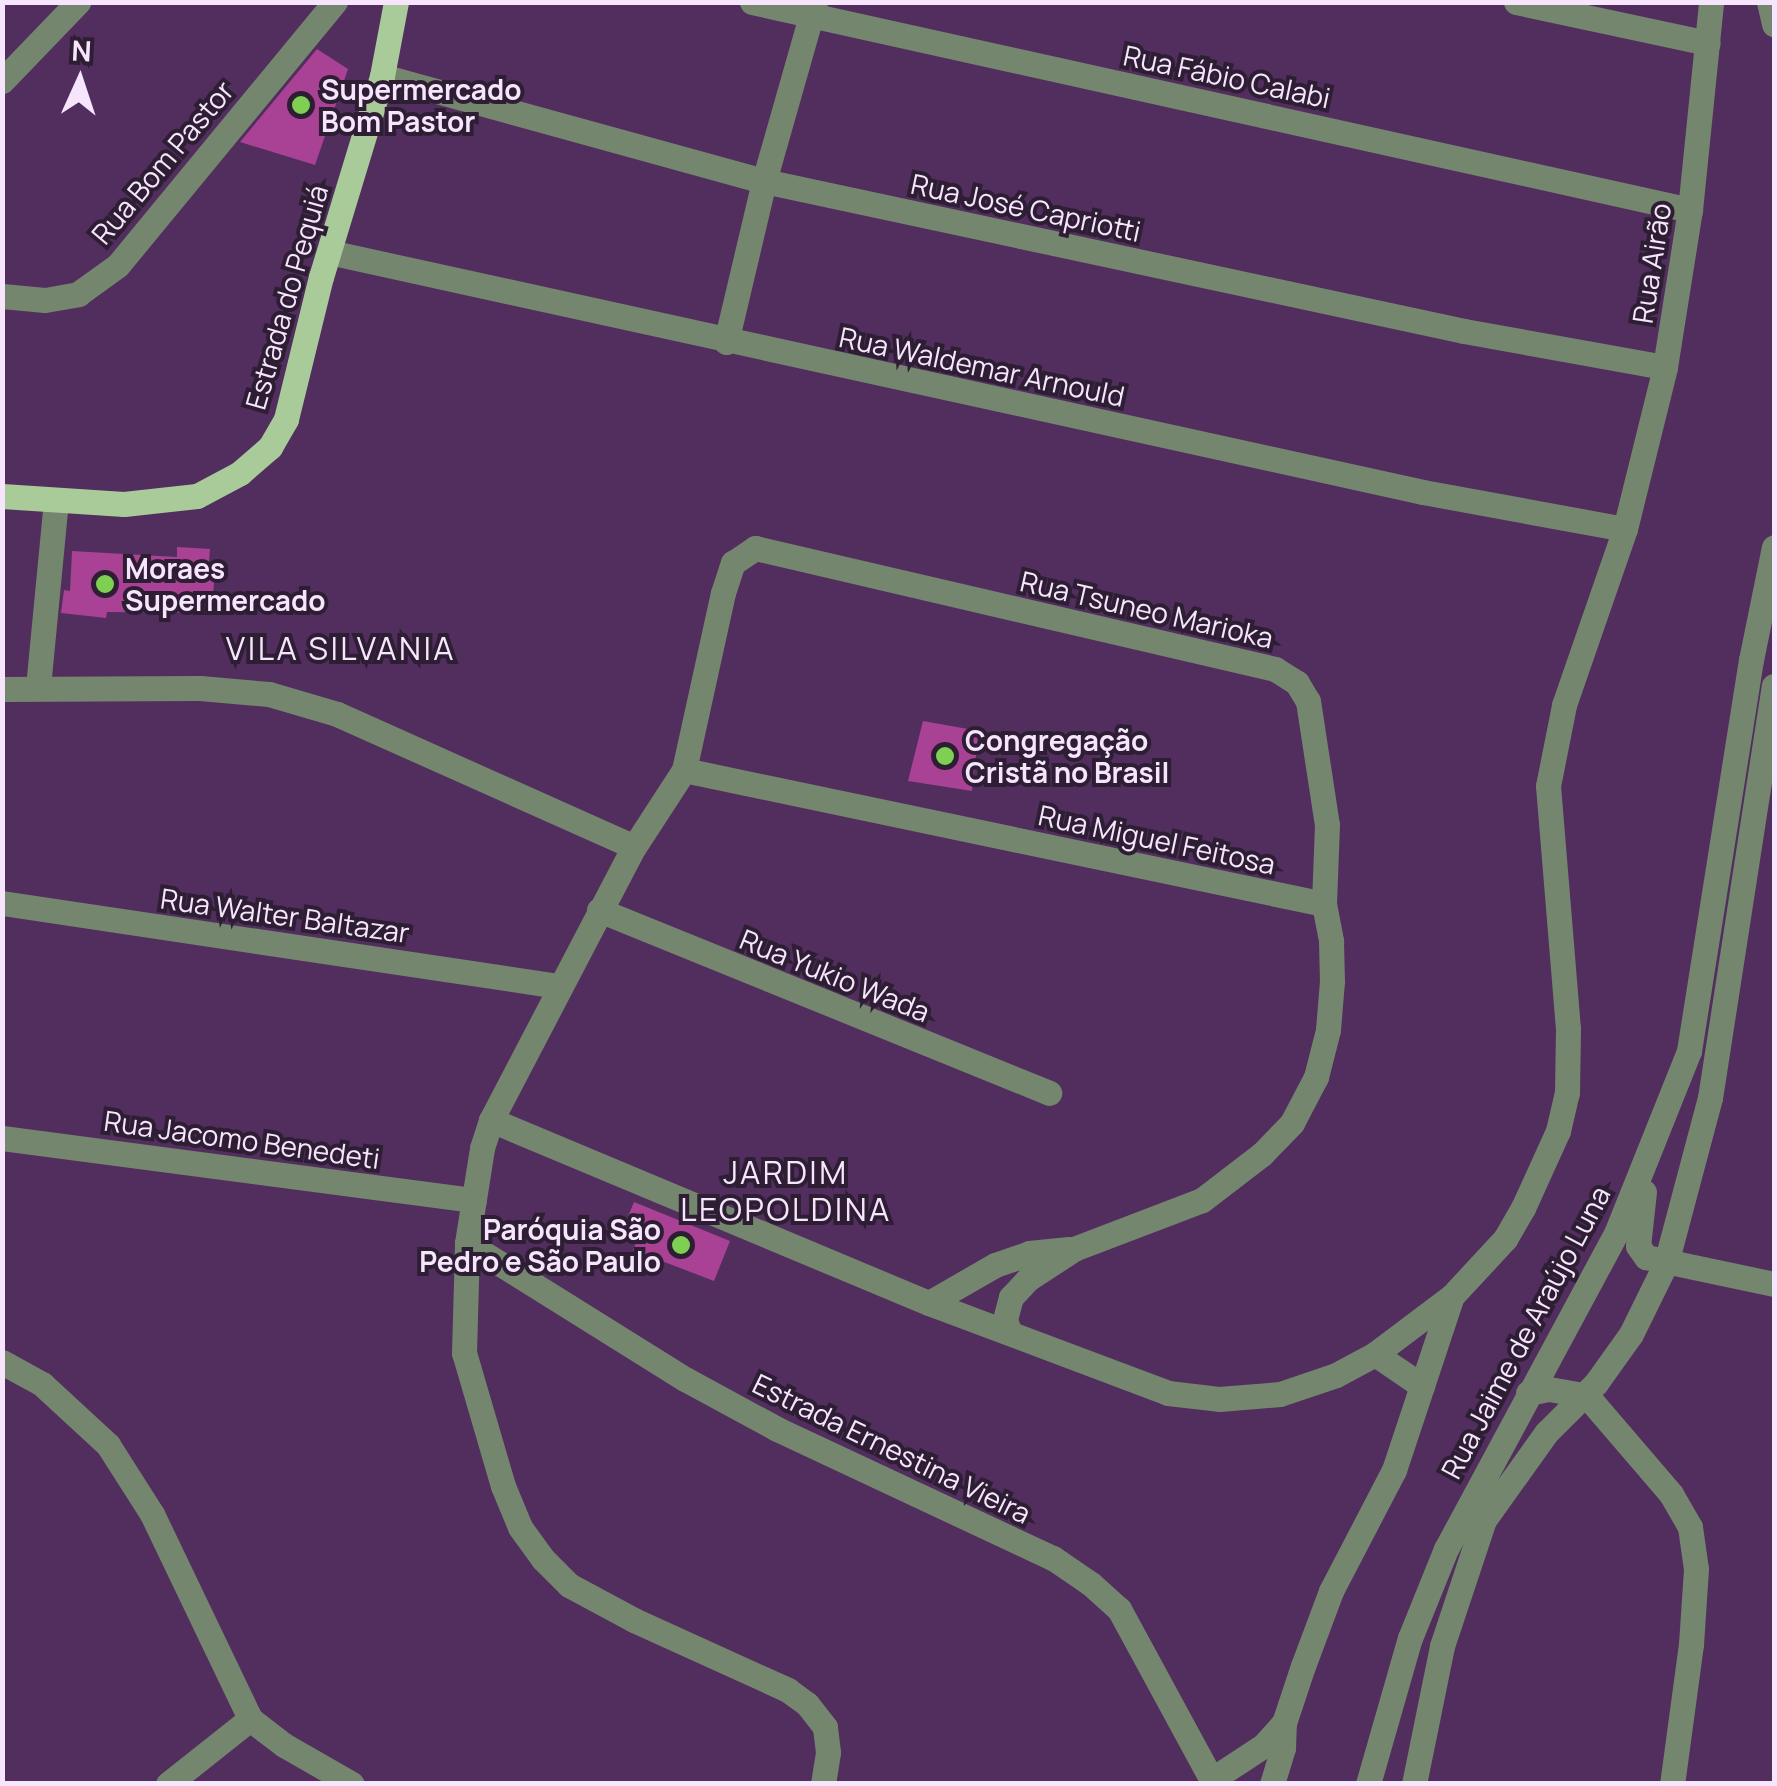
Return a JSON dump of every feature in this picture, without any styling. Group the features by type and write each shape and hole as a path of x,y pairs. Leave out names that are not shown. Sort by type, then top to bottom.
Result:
{"main road":[{"name":"Estrada do Pequiá","path":"2,496 124,504 197,496 240,473 270,448 286,419 328,252 382,76 396,2"}],"street":[{"path":"2,80 78,2"},
{"name":"Rua Bom Pastor","path":"2,296 46,300 78,294 118,265 335,2"},
{"name":"Rua Fábio Calabi","path":"752,2 813,9 1690,210"},
{"path":"1516,2 1708,43"},
{"name":"Rua Airão","path":"1452,1296 1505,1239 1558,1130 1568,1093 1568,1029 1548,786 1564,705 1626,529 1665,367 1690,210 1711,2"},
{"path":"1769,2 1774,24"},
{"path":"726,342 764,181 813,9"},
{"name":"Rua José Capriotti","path":"382,76 764,181 1464,330 1665,367"},
{"name":"Rua Waldemar Arnould","path":"328,252 1423,492 1626,529"},
{"path":"38,687 56,501"},
{"name":"Rua Jaime de Araújo Luna","path":"1368,1784 1410,1638 1446,1549 1617,1232 1689,1051 1751,660 1774,547"},
{"name":"Rua Tsuneo Marioka","path":"684,770 732,564 755,548 1275,669 1303,692 1316,738 1327,825 1324,904 1331,941 1328,1030 1316,1077 1292,1123 1262,1154 1202,1200 1074,1249 1028,1279 1011,1297 1004,1320 1009,1331"},
{"name":"Rua Jaime de Araújo Luna","path":"1414,1784 1442,1646 1484,1520 1546,1433 1587,1396 1631,1334 1666,1263 1710,1098 1774,686"},
{"path":"2,689 200,688 268,694 336,714 634,847"},
{"path":"684,770 599,910 492,1120 466,1243 467,1365 503,1486 520,1527 543,1559 569,1585 634,1620 788,1690 825,1727 828,1752 823,1784"},
{"name":"Rua Miguel Feitosa","path":"684,770 1324,904"},
{"name":"Rua Walter Baltazar","path":"2,903 559,986"},
{"name":"Rua Yukio Wada","path":"599,910 1048,1093"},
{"path":"492,1120 929,1303 1168,1392 1219,1399 1280,1394 1336,1375 1375,1354 1452,1296"},
{"name":"Rua Jacomo Benedeti","path":"2,1138 474,1200"},
{"path":"1653,1143 1638,1246 1646,1256 1774,1284"},
{"name":"Estrada Ernestina Vieira","path":"466,1243 686,1379 777,1430 1054,1558 1091,1584 1119,1609 1212,1782"},
{"name":"Rua Tsuneo Marioka","path":"929,1303 995,1265 1029,1253 1074,1249"},
{"path":"1272,1784 1283,1748 1284,1723 1331,1591 1394,1470 1452,1296"},
{"path":"1375,1354 1422,1386"},
{"path":"2,1362 42,1384 108,1445 152,1514 250,1718 284,1745 352,1784"},
{"path":"1528,1393 1549,1389 1587,1396 1670,1494 1690,1527 1696,1569 1691,1644 1672,1784"},
{"path":"168,1784 250,1718"},
{"path":"1212,1782 1262,1746 1284,1723"}],"building":[{"name":"Supermercado Bom Pastor","path":"317,49 348,69 315,165 240,142"},
{"path":"177,547 210,549 209,562 216,564 211,613 107,612 106,618 61,613 64,590 70,591 72,551 177,557"},
{"name":"Congregação Cristã no Brasil","path":"923,721 979,731 972,791 908,781"},
{"name":"Paróquia São Pedro e São Paulo","path":"634,1202 730,1241 714,1281 633,1250 639,1236 623,1228"}],"place":[{"name":"Supermercado Bom Pastor","path":"301,105"},
{"name":"Moraes Supermercado","path":"105,584"},
{"name":"Congregação Cristã no Brasil","path":"945,756"},
{"name":"Paróquia São Pedro e São Paulo","path":"681,1245"}],"district":[{"name":"VILA SILVANIA","path":"341,648"},
{"name":"JARDIM LEOPOLDINA","path":"786,1192"}]}
